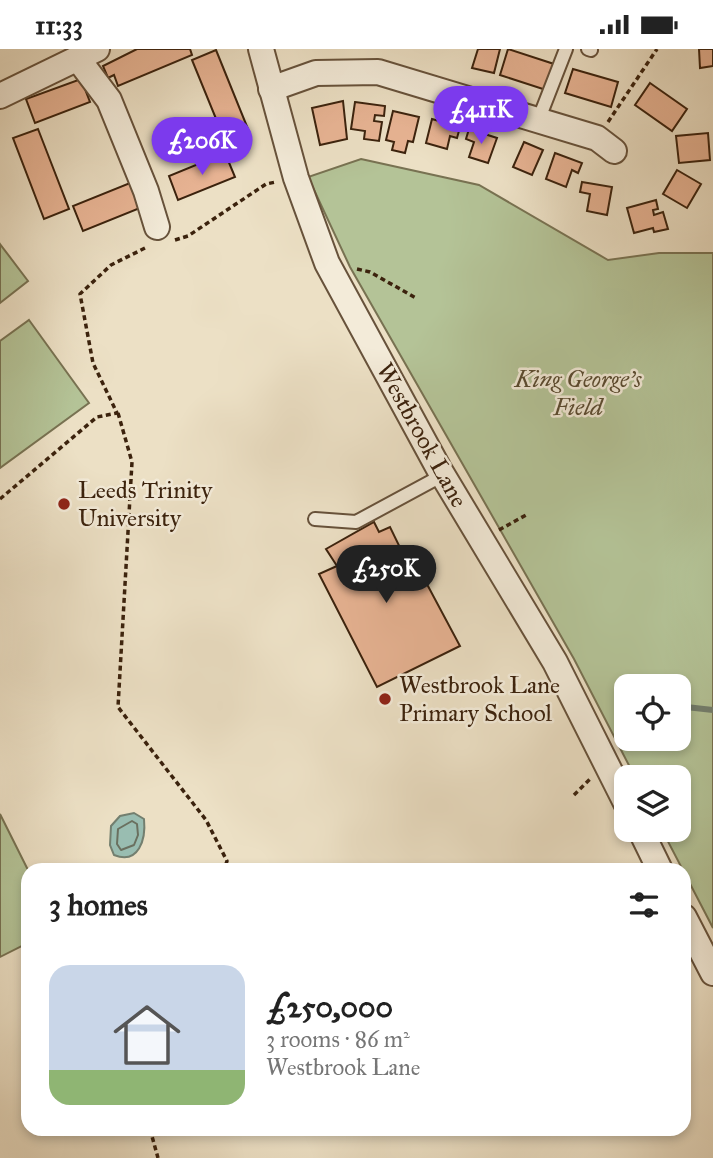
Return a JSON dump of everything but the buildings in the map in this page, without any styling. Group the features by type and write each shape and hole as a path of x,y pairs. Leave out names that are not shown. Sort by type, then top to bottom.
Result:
{"street":[{"name":"Westbrook Lane","path":"261,49 296,178 327,263 443,475 555,661 614,779"},
{"path":"0,96 88,54 146,191 159,238"},
{"path":"271,89 316,73 378,72 538,121 606,145"},
{"path":"646,842 657,863"},
{"path":"691,931 713,974"}],"lane":[{"path":"538,121 566,49"},
{"path":"315,519 356,522 443,475"}],"path":[{"path":"606,145 657,49"},
{"path":"226,863 206,820 118,707 132,462 117,413 93,363 80,294 111,265 159,238 188,236 266,184 296,178"},
{"path":"327,263 370,272 416,298"},
{"path":"0,499 97,417 117,413"},
{"path":"481,540 526,515"},
{"path":"152,1136 158,1158"}],"green space":[{"name":"King George's Field","path":"361,159 479,185 608,260 659,253 713,253 713,928 691,886 691,863 679,863 668,842 691,842 691,765 629,765 622,751 691,751 691,674 614,674 614,736 574,659 350,267 308,177"},
{"path":"0,244 28,281 0,303"},
{"path":"29,320 89,403 0,468 0,341"},
{"path":"0,814 24,863 21,863 21,946 0,957"}],"water":[{"path":"134,813 144,819 142,842 130,856 114,855 110,845 111,826 120,816"}],"waterway":[{"path":"691,708 713,710"}],"place":[{"name":"Leeds Trinity University","path":"64,504"},
{"name":"Westbrook Lane Primary School","path":"385,699"}]}
